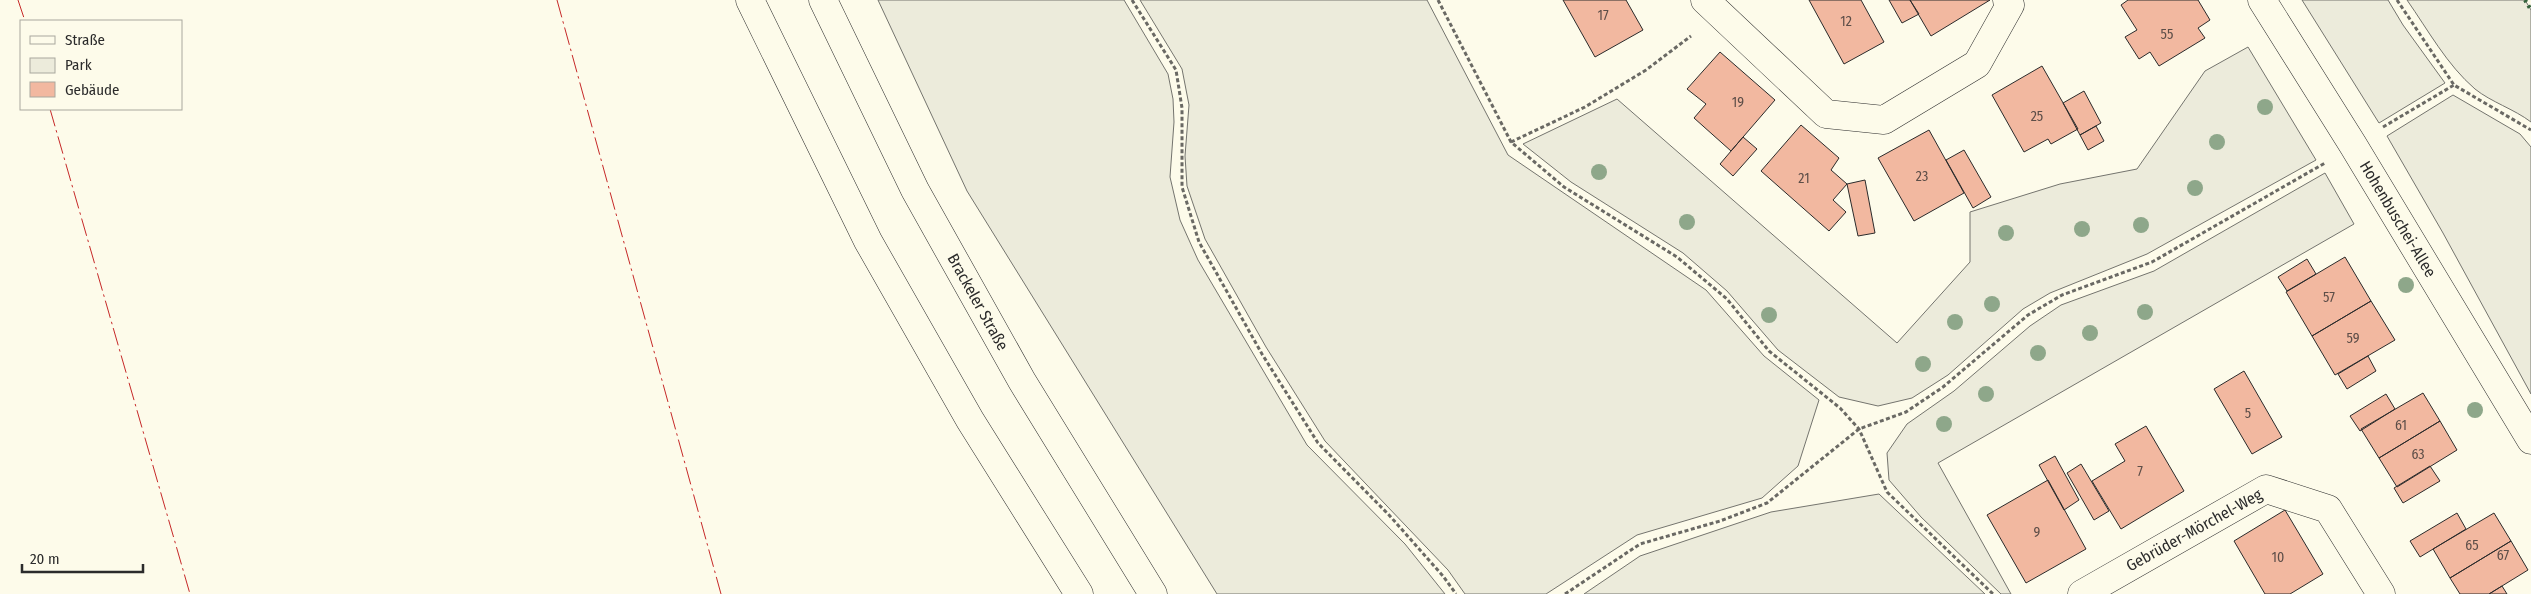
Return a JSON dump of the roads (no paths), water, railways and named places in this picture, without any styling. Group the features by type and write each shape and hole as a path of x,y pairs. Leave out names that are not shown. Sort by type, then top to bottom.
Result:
{"main road":[{"path":"750,0 868,241 970,420 1079,594"},
{"name":"Brackeler Straße","path":"823,0 915,190 1022,381 1153,594"},
{"path":"1712,7 1826,114 1884,120 1977,64 2010,5 2007,0"},
{"name":"Hohenbuschei-Allee","path":"2262,0 2353,145 2531,440"},
{"name":"Gebrüder-Mörchel-Weg","path":"2082,594 2266,489 2328,509 2381,594"}]}
